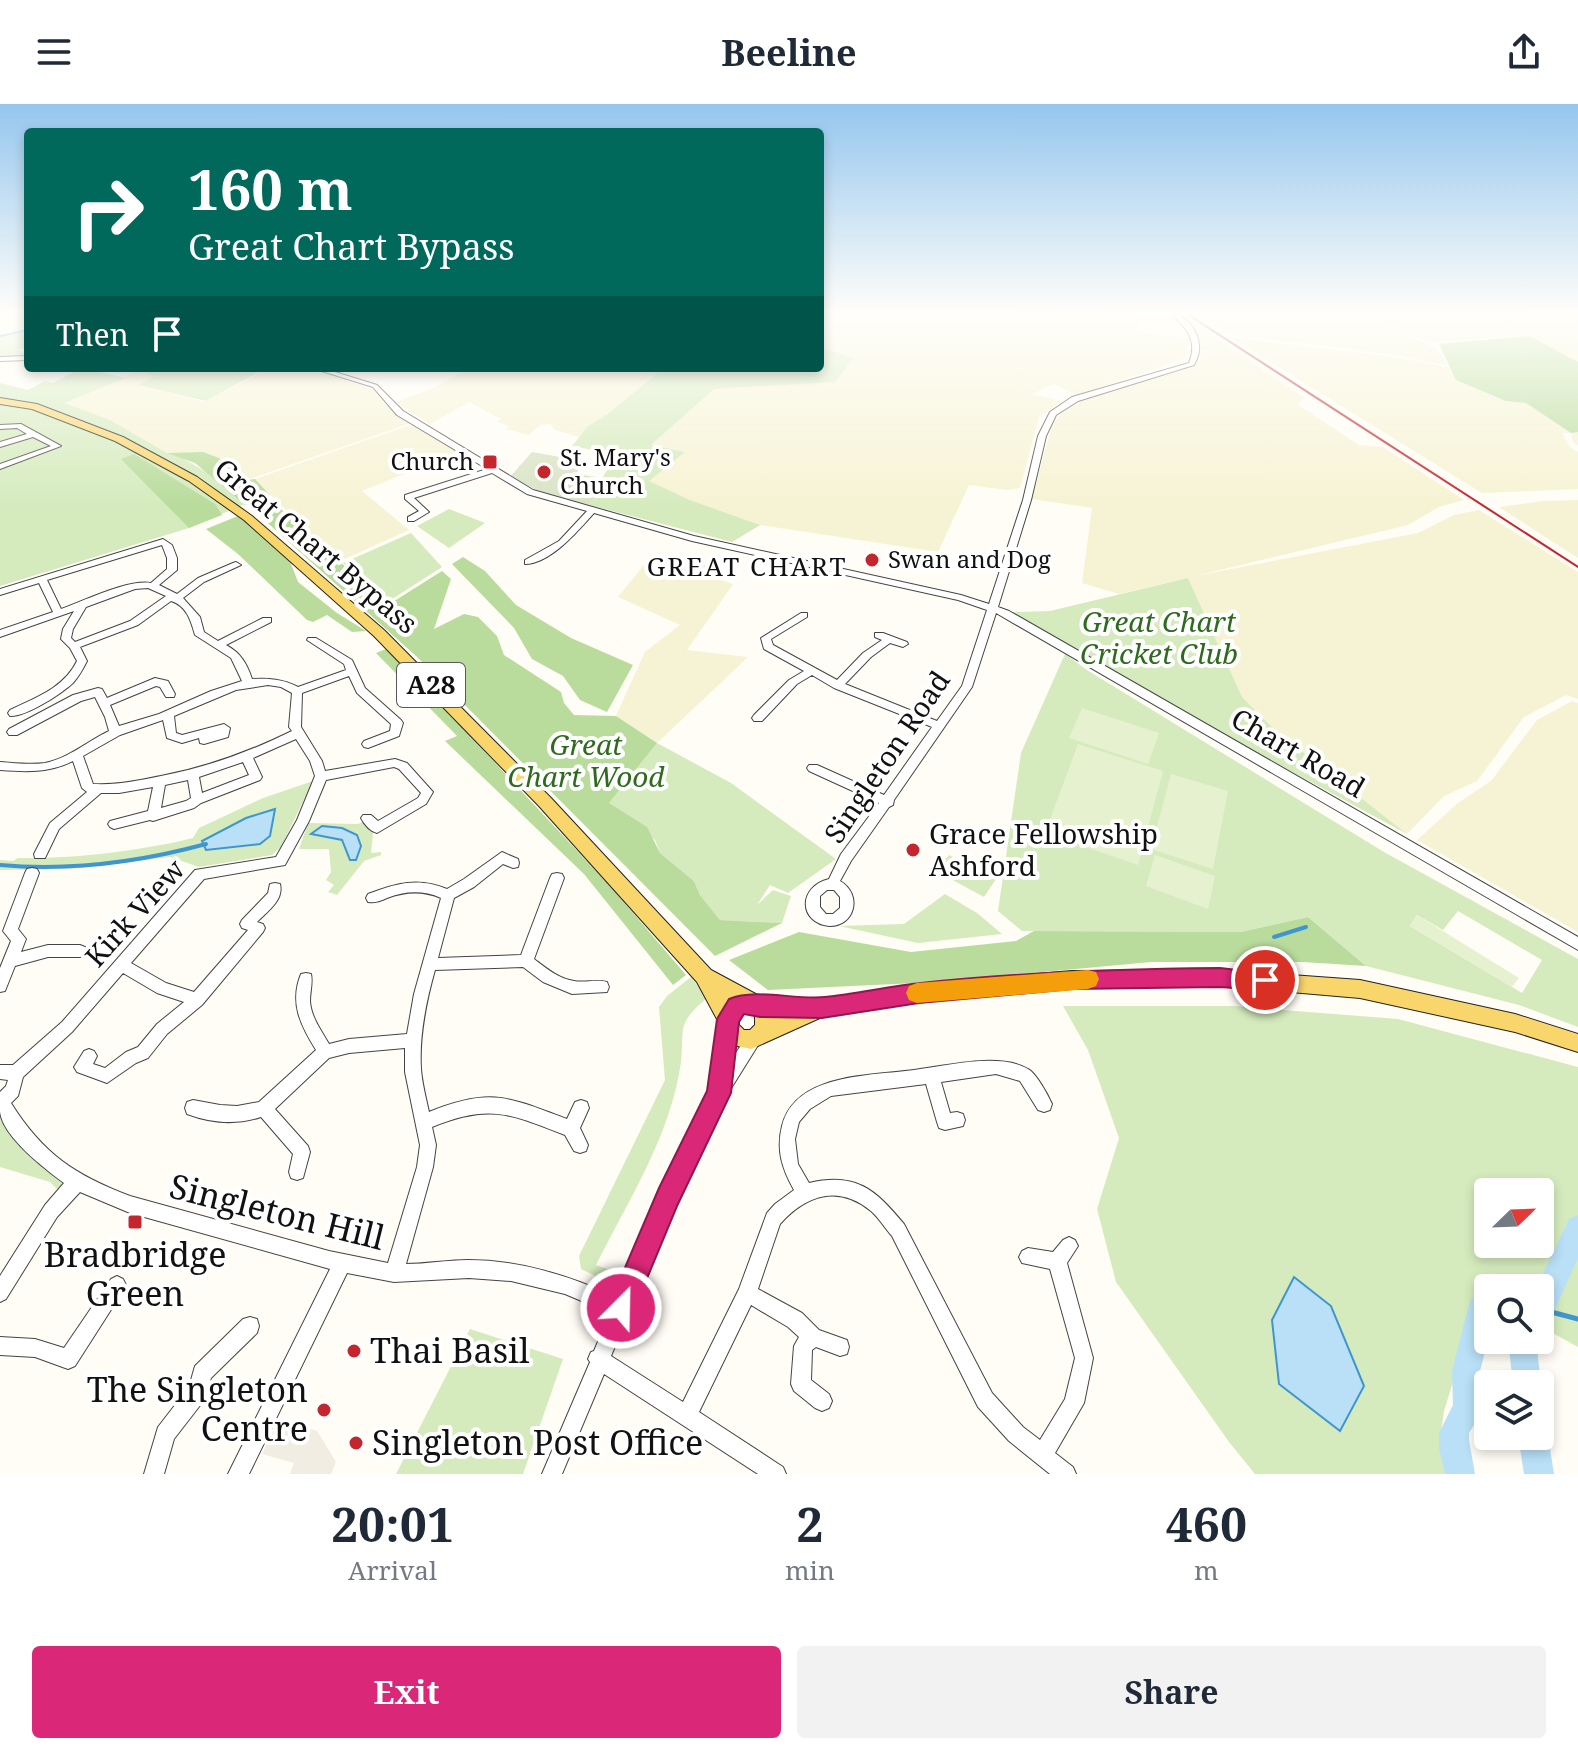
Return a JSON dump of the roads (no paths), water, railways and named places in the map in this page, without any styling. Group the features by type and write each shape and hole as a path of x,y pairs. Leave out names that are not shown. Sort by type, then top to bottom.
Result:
{"main road":[{"name":"Great Chart Bypass","path":"3,399 49,411 129,444 193,479 248,518 401,654 545,802 704,976 728,1023"},
{"name":"Great Chart Bypass","path":"704,976 757,1005 822,1008 919,993 1072,979 1220,978 1360,989 1515,1023 1578,1043"},
{"path":"757,1005 767,1022 758,1035 742,1038 728,1023 737,1006 757,1005"},
{"name":"Great Chart Bypass","path":"758,1035 822,1008"}],"street":[{"name":"Chart Road","path":"353,378 369,382 400,413 522,489 692,538 1006,613 1578,944"},
{"name":"Singleton Road","path":"832,885 846,858 889,802 967,687 1034,473 1042,436 1053,414 1063,406 1089,395 1146,378"},
{"path":"0,427 15,425 57,446 0,467"},
{"path":"0,445 34,434"},
{"path":"411,519 425,512 408,497 489,466"},
{"path":"528,562 562,543 592,510"},
{"path":"0,592 163,542 168,545 172,570 153,586"},
{"path":"74,646 134,623 201,580 236,565"},
{"path":"42,579 54,614"},
{"path":"0,634 137,586 153,586 194,611 200,625 199,633 234,652 243,665 248,683"},
{"path":"14,713 55,691 78,672 82,661 66,639 66,633 82,604"},
{"path":"796,617 769,636 765,642 771,649 838,685 940,726"},
{"path":"219,645 267,620"},
{"path":"838,685 884,637 903,644"},
{"path":"312,640 339,654 353,671 361,690 397,723 395,733 368,744"},
{"path":"0,766 47,767 77,755 115,732 248,683 279,681 297,691 353,671"},
{"path":"759,712 793,682 810,672"},
{"path":"103,704 152,682 164,684 170,694"},
{"path":"297,691 295,727 316,761 321,776 395,763 403,766 427,792 422,801 377,828 367,818"},
{"path":"13,732 90,693 98,692 115,732"},
{"path":"168,714 171,735 182,739 224,728 224,734 204,740"},
{"path":"77,755 88,788 119,789 193,775 298,733"},
{"path":"114,824 153,816 256,777 246,756"},
{"path":"813,768 889,802"},
{"path":"193,775 197,800"},
{"name":"Kirk View","path":"7,1073 67,1027 200,874 280,861 304,819 321,776"},
{"path":"153,816 160,780"},
{"path":"40,854 54,826 97,790"},
{"path":"394,1273 425,1167 428,1145 413,1072 413,1040 429,964 448,895 469,883 503,855"},
{"path":"0,986 19,939 10,931 32,873"},
{"path":"526,961 557,878"},
{"path":"373,898 388,891 419,885 433,886 448,895"},
{"path":"89,1056 82,1067 107,1076 131,1057 143,1053 162,1029 197,1000 258,928 247,924 274,895 275,888"},
{"path":"13,960 48,951 80,951"},
{"path":"429,964 526,961 548,978 572,988 602,987"},
{"path":"122,965 162,988 197,1000"},
{"path":"306,979 293,998 325,1052"},
{"path":"719,1093 728,1023"},
{"path":"552,1474 668,1198 719,1093 758,1035"},
{"path":"193,1108 228,1116 245,1115 264,1108 325,1052 349,1046 413,1040"},
{"path":"805,1192 790,1166 787,1139 792,1118 804,1103 830,1089 996,1067 1027,1068 1044,1104"},
{"name":"Singleton Hill","path":"7,1073 16,1085 1,1102 26,1142 51,1166 76,1183 128,1206 232,1231 342,1264 394,1273 467,1269 517,1271 566,1283 621,1308"},
{"path":"932,1077 945,1122 957,1120"},
{"path":"424,1122 464,1106 504,1103 571,1129 580,1145"},
{"path":"264,1108 302,1152 297,1172"},
{"path":"571,1129 581,1108"},
{"path":"0,1293 48,1215 76,1183"},
{"path":"687,1415 747,1293 773,1219 805,1192 831,1186 855,1191 878,1206 898,1230 985,1400 1016,1434 1066,1474"},
{"path":"1028,1257 1063,1254 1084,1358 1074,1403 1043,1454"},
{"path":"238,1474 342,1264"},
{"path":"0,1346 35,1348 68,1359 117,1285"},
{"path":"747,1293 795,1320 813,1337 840,1347"},
{"path":"154,1474 165,1434 198,1392 202,1373 250,1326"},
{"path":"813,1337 803,1346 801,1384 822,1401"},
{"path":"598,1359 776,1474"}],"water":[{"path":"275,809 270,836 260,844 206,850 202,841 246,818"},
{"path":"322,826 342,828 357,835 361,846 356,860 350,860 342,840 311,834"},
{"path":"1294,1277 1331,1306 1364,1386 1340,1431 1279,1384 1272,1320"}],"waterway":[{"path":"0,865 52,867 104,864 206,844"},
{"path":"1274,937 1306,927"},
{"path":"1554,1280 1578,1228"},
{"path":"1554,1313 1578,1319"},
{"path":"1460,1474 1454,1433 1468,1411 1466,1371 1474,1340"},
{"path":"1524,1354 1525,1370"},
{"path":"1535,1450 1539,1474"}],"railway":[{"path":"1286,378 1578,567"}],"place":[{"name":"Church","path":"490,462"},
{"name":"St. Mary's Church","path":"544,472"},
{"name":"Swan and Dog","path":"872,560"},
{"name":"Grace Fellowship Ashford","path":"913,850"},
{"name":"Bradbridge Green","path":"135,1222"},
{"name":"Thai Basil","path":"354,1351"},
{"name":"The Singleton Centre","path":"324,1410"},
{"name":"Singleton Post Office","path":"356,1443"}],"district":[{"name":"GREAT CHART","path":"747,567"}],"park label":[{"name":"Great Chart Cricket Club","path":"1159,638"},
{"name":"Great Chart Wood","path":"586,761"}]}
